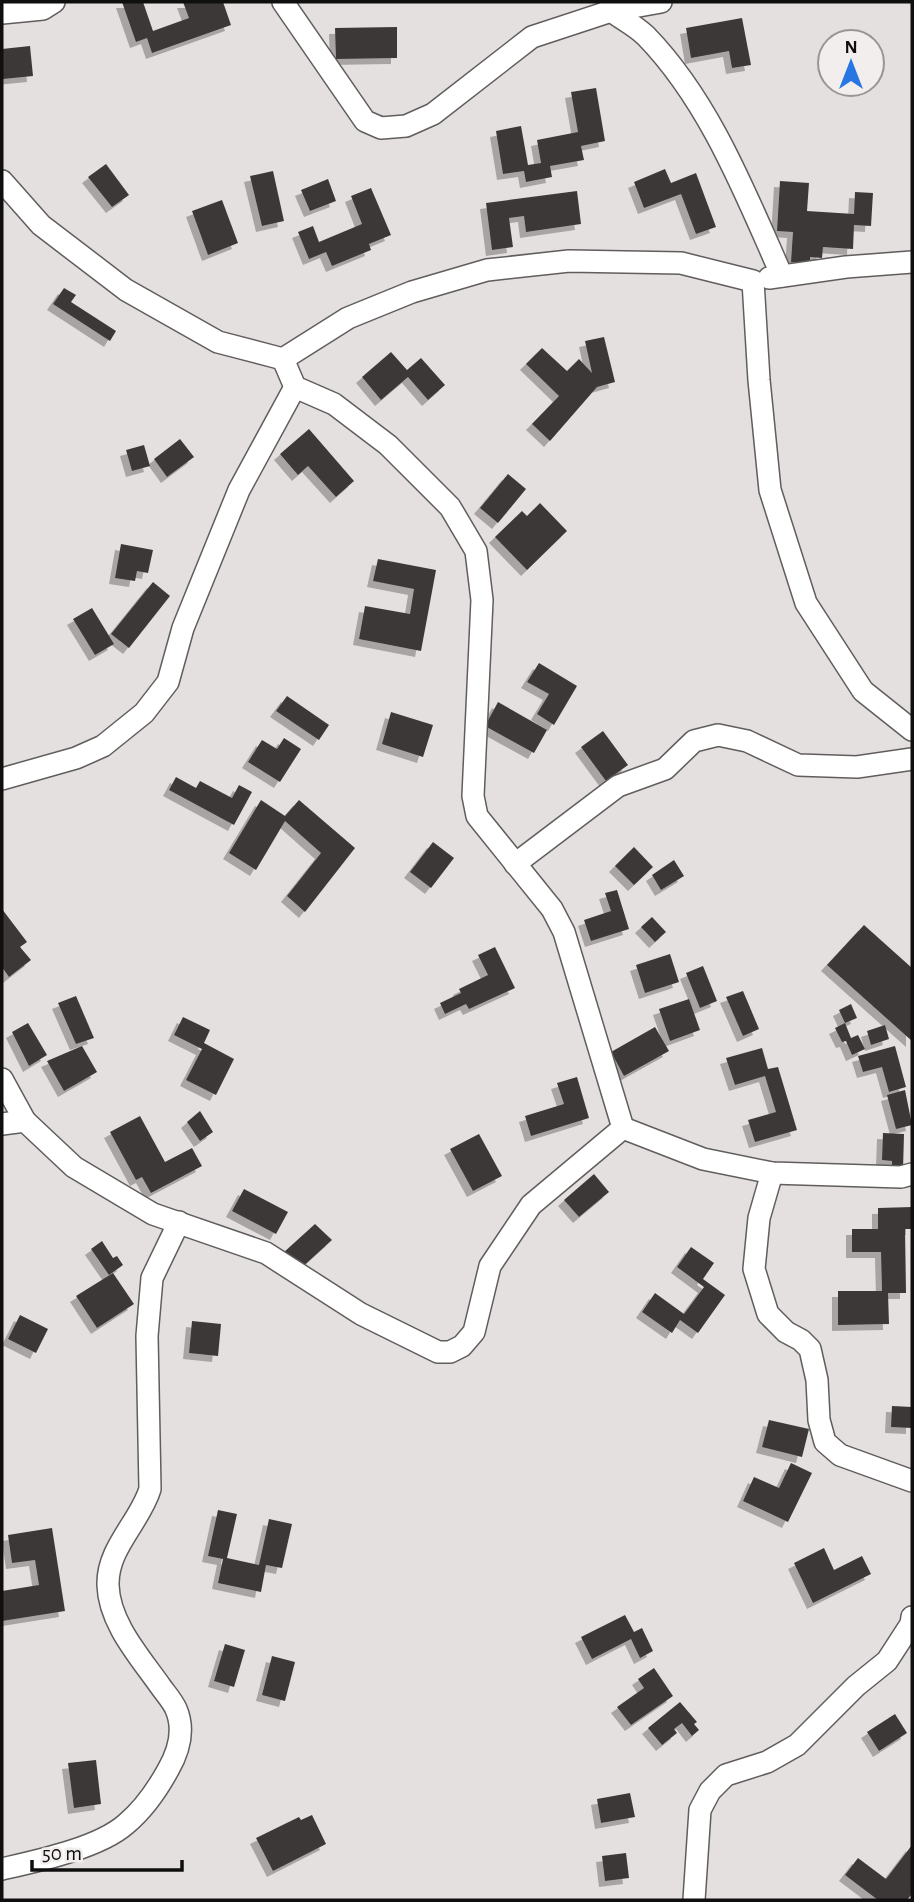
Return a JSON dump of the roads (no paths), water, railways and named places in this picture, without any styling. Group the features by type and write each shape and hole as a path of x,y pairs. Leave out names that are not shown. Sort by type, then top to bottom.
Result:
{"street":[{"path":"2,13 43,9 54,2"},
{"path":"283,2 365,121 381,128 406,126 433,114 532,37 610,6 661,2"},
{"path":"610,6 644,34 684,82 734,167 782,276"},
{"path":"2,181 41,225 126,290 218,342 283,359 348,318 412,292 487,270 569,261 681,263 753,281 912,262"},
{"path":"753,281 770,489 806,603 863,691 912,730"},
{"path":"283,359 295,387 334,404 388,445 450,507 476,551 482,600 473,796 477,816 552,909 564,932 623,1128"},
{"path":"2,779 76,758 103,746 144,713 168,682 183,628 239,490 295,387"},
{"path":"515,864 618,786 665,769 694,741 718,735 747,741 798,765 857,767 912,759"},
{"path":"2,1079 25,1121 74,1167 153,1214 266,1254 361,1314 438,1352 450,1352 462,1346 474,1332 490,1266 531,1205 623,1128"},
{"path":"2,1124 25,1121"},
{"path":"623,1128 703,1159 772,1173 901,1177 912,1174"},
{"path":"772,1173 759,1219 754,1269 768,1314 786,1332 801,1339 810,1349 817,1380 819,1420 825,1442 840,1455 912,1481"},
{"path":"2,1869 92,1843 125,1826 145,1806 178,1751 181,1731 176,1709 128,1639 113,1611 108,1584 112,1557 146,1503 150,1489 147,1336 152,1279 179,1222"},
{"path":"694,1900 700,1810 710,1791 726,1774 767,1762 797,1745 856,1686 887,1661 911,1624 912,1617"}]}
